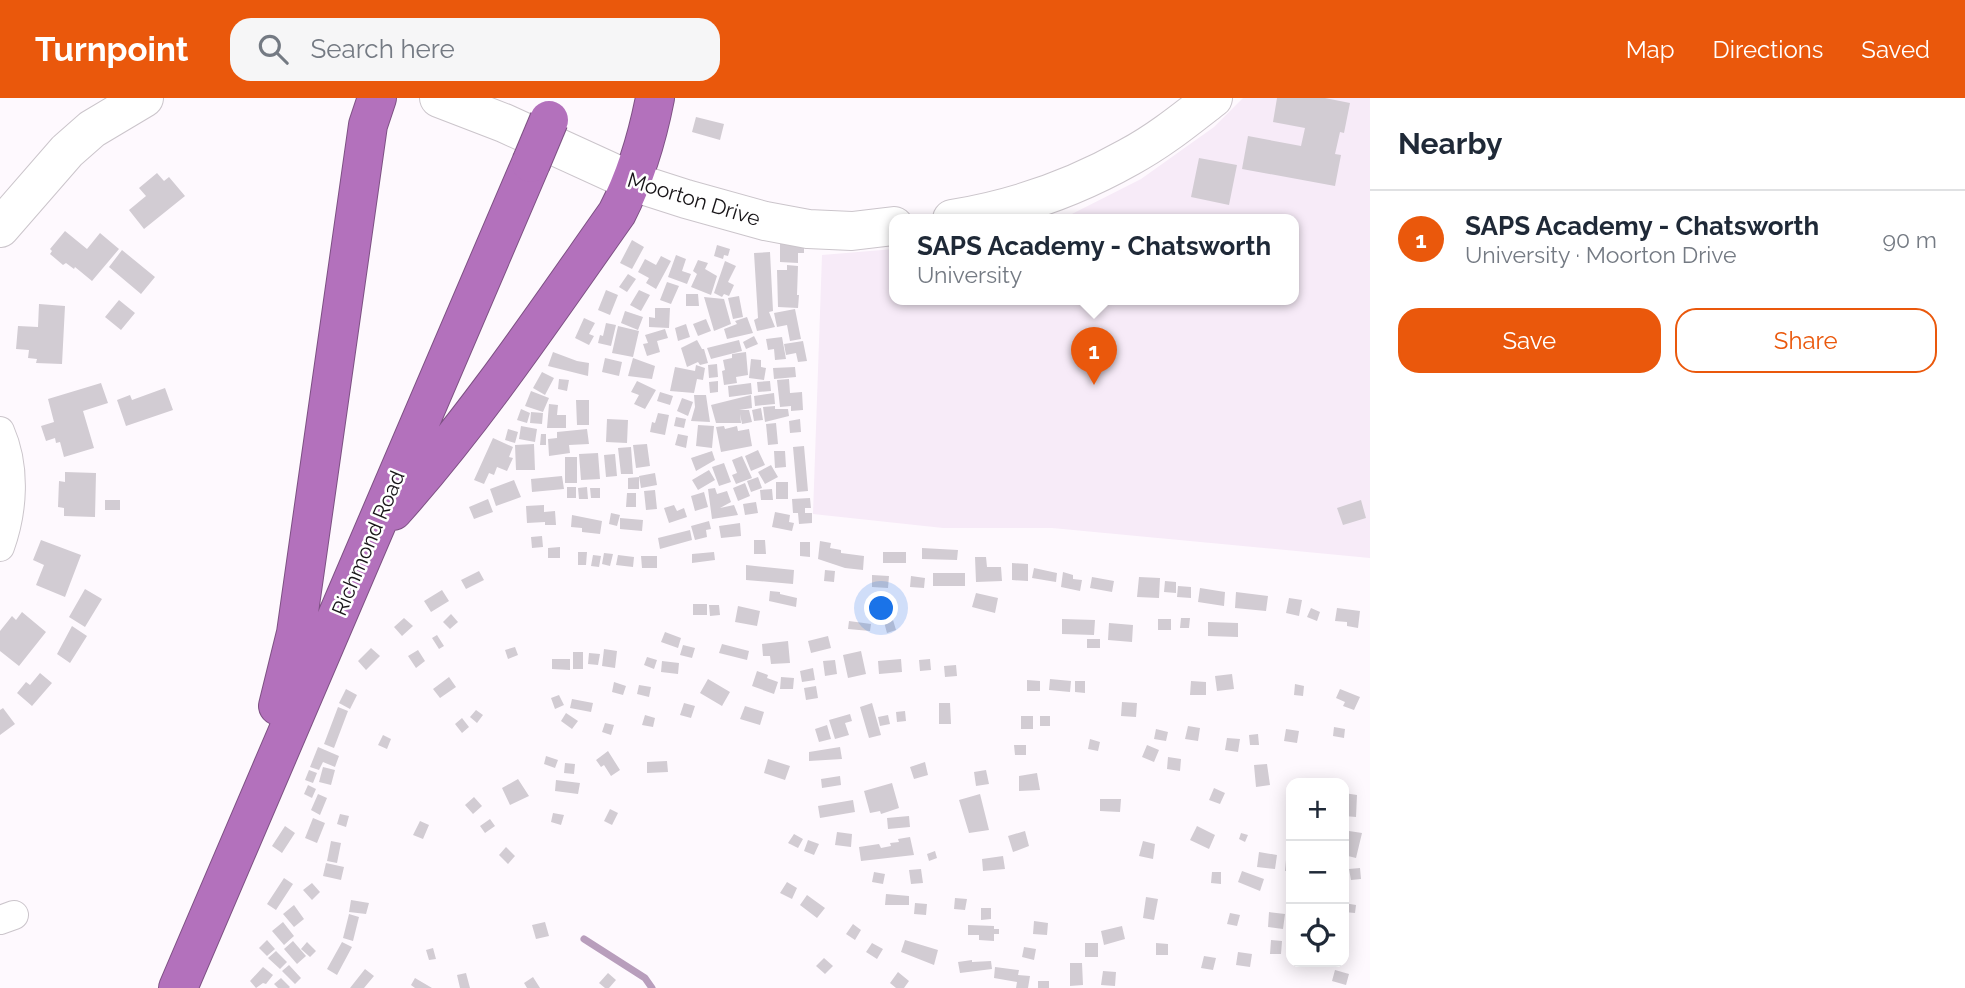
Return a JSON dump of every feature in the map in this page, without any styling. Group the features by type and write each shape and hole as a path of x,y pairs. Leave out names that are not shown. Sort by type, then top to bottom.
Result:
{"highway":[{"path":"227,872 284,686 296,633 368,125 377,98"},
{"path":"371,537 434,465 482,404 617,213 633,182 656,98"},
{"name":"Richmond Road","path":"178,988 554,109"}],"street":[{"path":"0,228 67,151 92,129 144,98"},
{"name":"Moorton Drive","path":"439,98 504,122 633,182 751,218 808,229 852,231 889,227"},
{"path":"984,214 1045,195 1131,157 1213,98"},
{"path":"0,431 12,492 10,516 0,547"}],"shaded area":[{"path":"1243,98 1370,98 1370,558 1052,528 943,528 813,514 822,255 889,249 889,305 1299,305 1299,214 1072,214 1141,179 1214,127"}],"building":[{"path":"1277,98 1325,98 1350,103 1344,133 1340,132 1335,154 1341,155 1335,186 1242,169 1248,136 1301,146 1305,128 1273,122"},
{"path":"696,117 724,124 720,140 692,132"},
{"path":"1199,158 1237,165 1229,205 1191,197"},
{"path":"157,173 164,181 169,177 185,196 144,229 129,210 146,196 139,188"},
{"path":"65,231 87,249 100,233 119,249 92,281 75,267 74,269 66,263 63,265 50,254 50,249"},
{"path":"632,240 644,247 632,269 620,263"},
{"path":"780,243 804,244 804,253 798,253 798,263 780,262"},
{"path":"717,245 730,249 728,256 724,255 723,259 714,256"},
{"path":"122,250 155,277 141,294 109,267"},
{"path":"770,252 773,311 769,312 775,327 757,331 754,320 758,318 754,253"},
{"path":"676,255 686,259 682,271 691,274 687,284 668,277"},
{"path":"661,256 671,261 656,289 646,283 649,278 638,272 645,259 656,265"},
{"path":"698,260 708,263 705,269 717,276 711,295 691,287 697,274 693,271"},
{"path":"725,261 736,266 728,282 734,285 729,296 724,294 722,297 714,293"},
{"path":"787,265 798,266 798,308 778,307 777,270 787,270"},
{"path":"628,274 636,279 627,292 619,287"},
{"path":"667,282 679,286 671,304 660,300"},
{"path":"606,290 618,295 610,315 598,310"},
{"path":"639,290 650,295 641,311 630,305"},
{"path":"686,294 698,294 699,306 686,306"},
{"path":"739,296 743,317 733,319 728,298"},
{"path":"704,297 724,299 731,324 714,331"},
{"path":"119,300 135,313 121,330 105,317"},
{"path":"39,304 65,306 62,364 36,363 37,359 28,358 29,350 16,349 18,326 38,327"},
{"path":"655,308 670,308 669,328 649,327 649,317 655,318"},
{"path":"795,309 801,339 790,341 787,325 777,327 774,313"},
{"path":"625,311 643,317 638,330 621,323"},
{"path":"747,317 753,333 727,339 724,329"},
{"path":"584,318 595,323 589,334 594,336 589,345 575,338"},
{"path":"706,319 711,331 698,336 693,324"},
{"path":"606,323 616,325 611,346 598,343"},
{"path":"686,324 690,337 678,341 675,328"},
{"path":"618,326 639,331 633,357 612,353"},
{"path":"665,329 668,338 657,341 660,352 647,356 643,344 648,343 645,335"},
{"path":"754,336 758,344 746,349 743,342"},
{"path":"782,337 786,359 775,360 774,349 768,350 766,339"},
{"path":"697,340 704,349 708,363 700,365 698,362 687,367 681,348"},
{"path":"739,340 742,351 711,359 707,348"},
{"path":"803,341 807,361 798,362 796,353 786,355 784,344"},
{"path":"553,352 589,363 588,376 548,366"},
{"path":"746,352 748,375 736,377 737,383 724,385 723,360 732,358 732,354"},
{"path":"605,358 622,362 619,376 602,372"},
{"path":"633,358 655,366 652,379 628,376"},
{"path":"751,359 761,360 761,367 766,368 764,380 749,378"},
{"path":"717,364 718,377 709,378 708,365"},
{"path":"696,365 705,368 703,380 697,379 694,393 670,391 675,367 695,371"},
{"path":"795,367 796,377 774,379 773,368"},
{"path":"542,372 554,378 545,395 533,388"},
{"path":"559,379 569,380 567,391 558,389"},
{"path":"789,379 790,393 802,392 803,410 791,411 791,406 780,407 777,380"},
{"path":"637,381 656,390 645,409 634,404 639,395 631,392"},
{"path":"718,381 718,392 710,393 709,382"},
{"path":"770,381 771,391 758,392 757,382"},
{"path":"101,383 108,403 83,411 94,448 64,457 60,442 56,443 55,438 46,441 41,426 54,422 48,399"},
{"path":"751,383 752,394 729,397 728,386"},
{"path":"165,388 173,410 126,426 117,400 130,395 132,400"},
{"path":"531,391 549,398 543,412 525,406"},
{"path":"660,392 673,396 670,405 657,401"},
{"path":"774,393 775,404 755,406 754,396"},
{"path":"694,395 706,395 710,422 691,421 695,407"},
{"path":"751,395 752,408 739,410 749,410 752,422 742,424 740,414 741,423 716,423 711,405"},
{"path":"682,398 693,402 688,416 677,411"},
{"path":"576,400 589,400 589,425 577,425"},
{"path":"549,404 558,405 557,415 566,415 566,428 547,428"},
{"path":"775,406 775,409 788,409 789,416 765,422 763,407"},
{"path":"761,408 763,420 754,421 752,410"},
{"path":"521,409 530,413 527,423 517,420"},
{"path":"531,412 543,413 542,424 530,423"},
{"path":"658,413 669,415 665,435 650,432"},
{"path":"676,417 686,419 684,428 674,426"},
{"path":"607,419 628,420 627,443 606,442"},
{"path":"800,419 801,432 790,433 789,421"},
{"path":"776,423 778,444 768,445 766,424"},
{"path":"698,425 714,426 712,448 696,446"},
{"path":"521,426 537,429 535,442 519,439"},
{"path":"724,426 725,429 737,426 738,431 749,429 752,446 721,452 716,427"},
{"path":"508,429 518,432 515,443 505,440"},
{"path":"587,429 589,444 569,445 570,453 549,456 548,439 557,438 557,432"},
{"path":"541,434 546,434 546,445 540,445"},
{"path":"678,434 688,436 686,448 675,445"},
{"path":"493,438 513,447 509,457 513,458 507,471 497,467 494,475 489,473 484,484 474,480"},
{"path":"534,444 535,470 516,470 515,445"},
{"path":"647,444 650,466 636,468 633,445"},
{"path":"804,446 808,491 797,492 793,447"},
{"path":"631,447 633,474 621,474 618,448"},
{"path":"758,450 765,465 751,471 745,456"},
{"path":"712,451 715,460 696,471 691,458"},
{"path":"774,451 785,451 786,467 775,468"},
{"path":"598,453 600,479 581,480 579,454"},
{"path":"615,454 617,476 606,477 604,455"},
{"path":"742,456 752,478 736,484 732,475 737,473 732,460"},
{"path":"565,457 577,457 577,483 565,483"},
{"path":"724,463 731,482 719,486 712,467"},
{"path":"771,465 778,477 765,484 758,472"},
{"path":"709,470 715,480 698,490 692,480"},
{"path":"65,472 96,473 95,517 64,516 64,508 58,507 59,481 65,482"},
{"path":"655,473 657,485 641,488 639,476"},
{"path":"562,476 564,489 532,492 531,479"},
{"path":"639,477 639,489 628,489 628,478"},
{"path":"758,477 762,488 751,492 747,481"},
{"path":"514,480 521,497 496,506 490,489"},
{"path":"776,482 788,482 788,499 776,499"},
{"path":"745,483 750,496 738,501 733,488"},
{"path":"567,487 576,487 576,498 567,498"},
{"path":"587,487 588,499 579,499 578,488"},
{"path":"590,488 600,488 600,498 591,498"},
{"path":"715,488 717,494 727,491 731,502 720,508 734,505 738,515 712,519 708,489"},
{"path":"772,489 773,500 761,500 760,490"},
{"path":"655,490 657,509 646,510 644,491"},
{"path":"704,492 708,507 695,511 691,496"},
{"path":"627,493 636,493 636,507 626,507"},
{"path":"810,498 811,508 805,508 805,513 812,513 812,523 799,524 798,513 793,513 792,499"},
{"path":"488,499 493,512 474,519 469,507"},
{"path":"105,500 120,500 120,510 105,510"},
{"path":"1361,500 1366,518 1343,525 1337,508"},
{"path":"756,502 758,513 745,515 743,504"},
{"path":"544,505 544,512 555,511 556,525 545,525 545,522 527,523 526,506"},
{"path":"674,505 677,511 684,508 687,517 669,523 664,508"},
{"path":"775,512 790,515 789,522 794,523 792,531 772,527"},
{"path":"611,513 620,515 617,526 609,524"},
{"path":"572,515 602,521 600,534 582,532 582,528 571,527"},
{"path":"620,518 643,520 642,531 620,529"},
{"path":"709,521 711,529 706,530 707,537 695,540 691,526"},
{"path":"740,523 741,536 721,538 719,526"},
{"path":"690,530 692,540 660,549 658,538"},
{"path":"542,536 543,547 532,548 531,537"},
{"path":"41,540 81,555 65,597 36,585 44,565 33,560"},
{"path":"754,540 765,540 766,554 754,554"},
{"path":"820,541 831,543 830,548 841,550 841,553 864,556 863,570 845,568 818,559"},
{"path":"800,542 810,542 810,557 800,556"},
{"path":"560,547 560,558 548,558 548,548"},
{"path":"922,548 958,550 957,560 922,559"},
{"path":"578,552 587,552 586,565 578,565"},
{"path":"714,552 715,560 692,563 692,554"},
{"path":"883,552 906,552 906,563 883,563"},
{"path":"604,553 613,554 610,566 602,564"},
{"path":"593,555 601,556 599,567 591,566"},
{"path":"618,555 634,557 633,567 616,565"},
{"path":"641,556 657,556 657,568 642,568"},
{"path":"975,557 986,557 987,567 1001,567 1002,581 976,582"},
{"path":"1012,563 1028,564 1028,581 1012,580"},
{"path":"746,565 794,570 793,584 746,580"},
{"path":"1034,568 1057,573 1056,582 1032,578"},
{"path":"825,570 835,571 834,582 824,581"},
{"path":"479,571 484,580 466,589 461,580"},
{"path":"1063,572 1073,575 1073,579 1082,580 1080,591 1061,587"},
{"path":"933,573 965,573 965,586 933,586"},
{"path":"872,575 889,576 888,588 872,587"},
{"path":"911,576 925,578 924,588 910,587"},
{"path":"1092,577 1114,581 1112,592 1090,588"},
{"path":"1139,577 1160,578 1159,598 1137,597"},
{"path":"1165,581 1176,582 1176,593 1164,592"},
{"path":"1178,586 1191,587 1191,598 1177,597"},
{"path":"1200,588 1225,592 1224,606 1198,602"},
{"path":"85,589 102,599 85,627 69,617"},
{"path":"442,590 449,601 431,612 424,601"},
{"path":"770,591 797,598 796,607 769,601"},
{"path":"1236,592 1268,596 1266,611 1235,608"},
{"path":"976,593 998,598 995,613 972,607"},
{"path":"1289,598 1302,600 1299,616 1286,613"},
{"path":"693,604 707,604 707,615 693,615"},
{"path":"709,605 719,605 720,615 710,616"},
{"path":"738,606 760,611 757,626 735,622"},
{"path":"1311,608 1320,612 1317,621 1307,617"},
{"path":"1337,608 1360,611 1358,628 1347,626 1347,622 1335,621"},
{"path":"22,612 46,632 19,666 0,651 0,631 12,616 16,620"},
{"path":"451,614 458,622 450,629 443,622"},
{"path":"404,618 413,626 402,636 394,627"},
{"path":"1181,618 1190,618 1189,628 1180,628"},
{"path":"1062,619 1095,620 1094,635 1062,634"},
{"path":"1158,619 1171,619 1171,630 1158,630"},
{"path":"893,620 896,630 887,633 884,622"},
{"path":"849,621 871,624 870,631 848,629"},
{"path":"1208,622 1238,623 1238,637 1208,636"},
{"path":"1109,623 1133,625 1132,642 1108,640"},
{"path":"72,626 87,636 70,663 57,654"},
{"path":"665,632 681,638 678,648 661,642"},
{"path":"437,635 444,646 439,649 432,638"},
{"path":"828,636 831,648 811,653 808,641"},
{"path":"1087,639 1100,639 1100,648 1087,648"},
{"path":"788,641 790,663 771,664 770,656 763,656 762,644"},
{"path":"722,644 749,651 747,660 719,653"},
{"path":"683,645 695,648 692,658 680,655"},
{"path":"515,647 518,655 508,659 505,650"},
{"path":"371,648 380,656 366,670 358,661"},
{"path":"604,649 617,651 615,668 602,666"},
{"path":"418,650 425,661 416,668 408,656"},
{"path":"861,651 866,674 848,678 843,655"},
{"path":"573,652 583,652 583,669 573,669"},
{"path":"589,653 600,654 598,665 588,664"},
{"path":"647,657 657,660 654,669 644,665"},
{"path":"552,659 570,659 570,670 552,669"},
{"path":"901,659 902,672 879,674 878,661"},
{"path":"930,659 931,670 920,671 919,660"},
{"path":"835,660 837,674 825,676 823,661"},
{"path":"662,661 679,663 678,674 661,672"},
{"path":"956,665 957,676 945,677 944,666"},
{"path":"813,668 815,680 802,682 800,671"},
{"path":"757,671 778,682 774,694 752,686"},
{"path":"40,673 52,683 32,706 17,693 26,682 30,685"},
{"path":"1232,674 1234,689 1217,691 1215,676"},
{"path":"449,677 456,687 440,698 433,689"},
{"path":"781,677 794,678 793,689 780,689"},
{"path":"708,679 730,692 722,706 700,693"},
{"path":"1050,679 1071,681 1070,692 1049,690"},
{"path":"1027,680 1040,681 1040,691 1027,691"},
{"path":"1075,681 1085,681 1085,693 1075,692"},
{"path":"1191,681 1206,682 1206,695 1190,695"},
{"path":"614,682 626,686 623,695 612,692"},
{"path":"1295,684 1304,686 1303,696 1294,695"},
{"path":"639,685 651,687 649,697 637,694"},
{"path":"816,686 818,698 806,700 804,688"},
{"path":"346,689 357,695 350,709 339,703"},
{"path":"1340,689 1360,697 1354,710 1343,706 1345,702 1336,698"},
{"path":"559,695 564,705 555,709 551,698"},
{"path":"572,699 593,703 591,712 570,708"},
{"path":"1122,702 1137,703 1136,717 1121,716"},
{"path":"684,703 695,706 691,718 680,715"},
{"path":"872,703 881,735 869,738 860,707"},
{"path":"939,703 950,703 951,724 939,724"},
{"path":"745,706 764,712 760,725 740,719"},
{"path":"338,707 348,711 334,748 324,744"},
{"path":"3,708 15,724 0,735 0,710"},
{"path":"476,710 483,715 477,723 470,717"},
{"path":"905,711 906,721 897,722 896,712"},
{"path":"566,713 578,721 572,729 561,721"},
{"path":"850,714 852,721 845,723 849,735 835,739 829,720"},
{"path":"645,715 655,718 653,727 642,725"},
{"path":"888,715 890,724 880,726 878,717"},
{"path":"1021,716 1033,716 1033,729 1021,729"},
{"path":"1040,716 1050,716 1050,726 1040,726"},
{"path":"462,718 469,727 462,733 455,724"},
{"path":"605,723 614,725 611,735 602,732"},
{"path":"827,725 831,739 819,742 815,729"},
{"path":"1188,726 1200,728 1198,741 1185,739"},
{"path":"1334,727 1345,729 1344,738 1333,736"},
{"path":"1156,729 1168,732 1166,741 1154,739"},
{"path":"1286,729 1299,731 1297,743 1284,741"},
{"path":"1258,734 1259,745 1250,745 1249,735"},
{"path":"383,735 391,739 387,749 378,745"},
{"path":"1227,738 1240,739 1238,752 1225,750"},
{"path":"1090,739 1100,742 1098,751 1088,749"},
{"path":"1014,745 1026,745 1026,755 1015,755"},
{"path":"1147,745 1159,750 1154,762 1142,757"},
{"path":"318,747 339,756 335,767 323,762 319,770 310,767"},
{"path":"840,747 842,759 809,761 809,752"},
{"path":"608,751 620,770 611,776 604,765 601,767 596,760"},
{"path":"546,756 558,760 555,768 544,764"},
{"path":"1168,757 1181,759 1180,771 1167,769"},
{"path":"768,759 790,766 785,780 764,773"},
{"path":"667,761 668,772 647,773 647,762"},
{"path":"925,762 928,775 914,779 910,767"},
{"path":"565,763 575,764 574,774 564,773"},
{"path":"1267,764 1270,785 1256,787 1254,765"},
{"path":"323,767 335,770 331,785 319,782"},
{"path":"309,770 317,773 313,783 305,780"},
{"path":"986,770 989,784 976,786 974,772"},
{"path":"1037,773 1040,790 1019,791 1019,776"},
{"path":"840,776 841,785 822,788 821,779"},
{"path":"518,779 529,796 510,805 502,788"},
{"path":"556,780 580,783 578,794 555,791"},
{"path":"892,783 899,808 881,814 880,811 870,813 864,791"},
{"path":"308,785 316,789 312,798 304,794"},
{"path":"1214,788 1225,793 1220,804 1209,800"},
{"path":"318,794 327,798 320,815 311,810"},
{"path":"980,794 989,830 969,833 959,800"},
{"path":"1349,794 1357,795 1356,817 1349,816"},
{"path":"474,797 482,806 473,814 465,805"},
{"path":"1100,799 1121,799 1120,812 1100,811"},
{"path":"853,800 855,812 820,818 818,806"},
{"path":"610,809 618,813 612,825 604,821"},
{"path":"553,813 564,815 561,825 551,822"},
{"path":"340,814 349,816 346,827 337,824"},
{"path":"909,816 910,827 888,829 887,818"},
{"path":"313,818 325,823 317,843 305,838"},
{"path":"490,819 495,826 485,833 480,826"},
{"path":"420,821 429,825 423,839 413,835"},
{"path":"285,826 295,833 282,853 272,846"},
{"path":"1197,826 1215,835 1209,849 1190,840"},
{"path":"1025,831 1029,846 1013,852 1008,836"},
{"path":"1349,831 1362,833 1356,858 1349,856"},
{"path":"837,832 852,834 851,847 835,845"},
{"path":"1241,833 1248,835 1245,842 1239,839"},
{"path":"794,834 803,839 798,848 788,843"},
{"path":"910,837 914,855 861,861 859,847 879,844 881,848 899,842 898,839"},
{"path":"808,840 819,844 814,855 804,851"},
{"path":"331,841 341,843 337,863 327,861"},
{"path":"1143,841 1155,844 1153,859 1139,856"},
{"path":"506,847 515,856 508,864 499,855"},
{"path":"935,851 937,858 929,861 927,854"},
{"path":"1259,852 1277,855 1275,869 1257,867"},
{"path":"1003,856 1005,869 983,871 982,859"},
{"path":"326,863 344,867 341,880 323,876"},
{"path":"1360,868 1361,879 1351,880 1349,869"},
{"path":"921,869 923,883 911,884 909,870"},
{"path":"1242,871 1264,879 1260,891 1238,882"},
{"path":"874,872 885,874 883,884 872,882"},
{"path":"1212,872 1221,872 1221,884 1211,883"},
{"path":"284,878 293,884 276,910 267,904"},
{"path":"787,882 797,888 792,899 780,893"},
{"path":"312,883 320,892 312,900 303,890"},
{"path":"886,894 909,896 909,905 885,905"},
{"path":"807,895 825,908 817,918 800,905"},
{"path":"1146,897 1158,899 1154,920 1143,918"},
{"path":"955,898 967,899 965,910 954,909"},
{"path":"351,900 369,903 366,914 349,912"},
{"path":"915,903 927,904 926,915 914,914"},
{"path":"1349,904 1356,905 1355,913 1349,912"},
{"path":"294,905 304,919 294,927 283,914"},
{"path":"981,908 991,908 991,919 981,920"},
{"path":"1269,912 1285,914 1283,929 1268,927"},
{"path":"1230,913 1240,915 1237,926 1227,924"},
{"path":"349,914 359,917 353,941 343,938"},
{"path":"1034,921 1048,923 1047,935 1033,934"},
{"path":"283,922 294,936 284,945 272,931"},
{"path":"545,922 549,936 536,939 532,925"},
{"path":"853,924 861,930 855,940 846,934"},
{"path":"968,925 994,926 994,929 999,929 999,934 994,934 994,941 979,940 979,935 968,935"},
{"path":"1122,926 1125,939 1104,945 1101,931"},
{"path":"267,940 275,949 267,956 259,948"},
{"path":"905,940 938,950 934,965 901,952"},
{"path":"1271,940 1282,941 1281,954 1270,954"},
{"path":"293,941 306,956 297,964 284,949"},
{"path":"307,942 316,951 310,957 301,949"},
{"path":"342,942 352,947 337,975 327,969"},
{"path":"872,943 883,949 877,959 866,952"},
{"path":"1085,943 1098,943 1098,957 1085,957"},
{"path":"1156,943 1168,944 1168,955 1156,955"},
{"path":"1024,947 1036,949 1034,960 1022,957"},
{"path":"433,948 436,959 429,960 426,950"},
{"path":"276,951 287,962 280,969 268,958"},
{"path":"1238,952 1252,954 1250,967 1236,965"},
{"path":"1204,956 1216,958 1213,970 1201,968"},
{"path":"824,958 833,966 825,974 816,966"},
{"path":"991,961 992,969 960,973 958,962"},
{"path":"1070,963 1082,963 1083,985 1070,986"},
{"path":"289,965 301,978 295,984 282,971"},
{"path":"263,967 273,975 266,984 256,988 250,981"},
{"path":"995,967 1019,970 1018,975 1030,976 1028,988 1016,988 1017,982 994,978"},
{"path":"365,969 374,976 364,988 350,988"},
{"path":"1335,970 1349,974 1346,985 1332,981"},
{"path":"1103,971 1116,972 1115,986 1101,985"},
{"path":"898,972 909,981 904,988 896,988 890,983"},
{"path":"466,973 470,988 460,988 457,975"},
{"path":"608,973 616,980 609,988 605,988 599,983"},
{"path":"533,977 540,988 527,988 524,983"},
{"path":"281,978 289,988 278,988 274,984"},
{"path":"415,978 432,988 415,988 411,985"},
{"path":"1038,981 1049,981 1049,988 1038,988"}],"waterway":[{"path":"584,939 645,978 652,988"}],"place":[{"name":"SAPS Academy - Chatsworth","path":"1094,385"}]}
